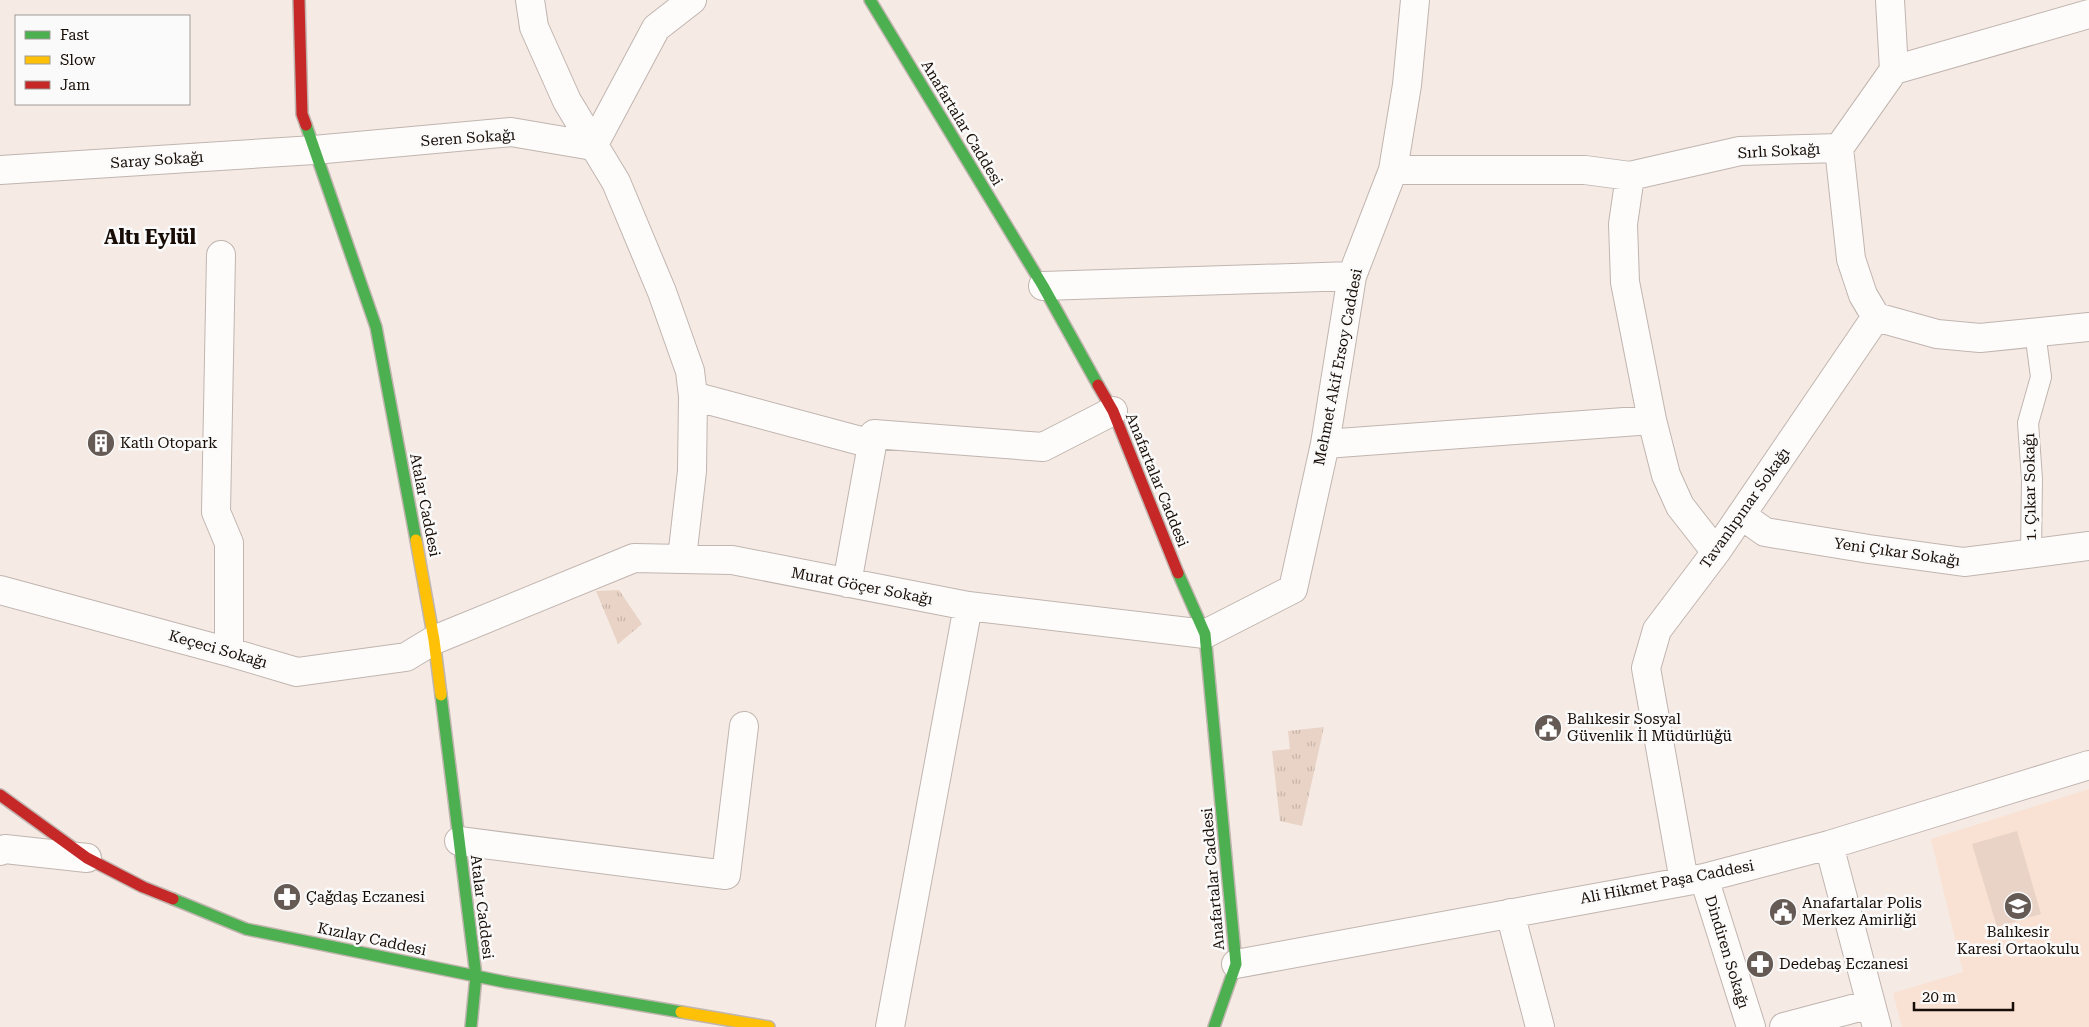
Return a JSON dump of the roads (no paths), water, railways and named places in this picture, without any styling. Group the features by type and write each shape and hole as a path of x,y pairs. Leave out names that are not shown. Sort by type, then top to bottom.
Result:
{"main road":[{"name":"Atalar Caddesi","path":"299,0 302,114 376,327 434,640 476,976 471,1027"},
{"name":"Anafartalar Caddesi","path":"870,0 1043,286 1113,411 1179,576 1206,634 1236,964 1214,1027"},
{"name":"Kızılay Caddesi","path":"0,795 87,858 143,888 246,929 476,976 769,1027"}],"street":[{"path":"530,0 534,27 567,101 616,182 662,292 690,371 693,396 692,471 682,558"},
{"path":"593,146 656,28 692,0"},
{"name":"Mehmet Akif Ersoy Caddesi","path":"1206,634 1293,589 1325,444 1352,276 1393,170 1406,85 1415,0"},
{"path":"1890,0 1894,70 2089,14"},
{"name":"Sırlı Sokağı","path":"1393,170 1585,170 1630,176 1740,151 1839,148 1894,70"},
{"name":"Seren Sokağı","path":"314,150 511,132 593,146"},
{"path":"1839,148 1851,259 1862,295 1876,317 1937,334 1980,338 2089,327"},
{"name":"Saray Sokağı","path":"0,170 314,150"},
{"path":"1630,176 1623,224 1625,282 1652,420 1666,475 1680,506 1716,552"},
{"path":"221,255 216,512 229,543 229,652"},
{"path":"1043,286 1352,276"},
{"name":"Tavanlıpınar Sokağı","path":"1694,879 1646,668 1657,630 1716,552 1876,317"},
{"path":"693,396 872,444"},
{"path":"847,583 874,434 1043,447 1113,411"},
{"path":"1325,444 1652,420"},
{"name":"Yeni Çıkar Sokağı","path":"1741,515 1765,532 1869,550 1964,562 2089,546"},
{"name":"Murat Göçer Sokağı","path":"434,640 634,558 732,560 968,606 1206,634"},
{"name":"Keçeci Sokağı","path":"0,590 297,672 406,657 434,640"},
{"path":"890,1027 968,606"},
{"path":"459,841 726,875 744,726"},
{"name":"Ali Hikmet Paşa Caddesi","path":"1236,964 1694,879 1830,845 2089,766"},
{"path":"1784,1027 1874,1016 1830,845"},
{"path":"0,851 5,849 87,858"},
{"name":"Dindiren Sokağı","path":"1694,879 1751,1027"},
{"path":"1510,913 1540,1027"}],"lane":[{"name":"1. Çıkar Sokağı","path":"2030,554 2032,479 2028,423 2041,377 2035,332"}],"place":[{"name":"Katlı Otopark","path":"101,443"},
{"name":"Balıkesir Sosyal Güvenlik İl Müdürlüğü","path":"1548,728"},
{"name":"Çağdaş Eczanesi","path":"287,897"},
{"name":"Balıkesir Karesi Ortaokulu","path":"2018,906"},
{"name":"Anafartalar Polis Merkez Amirliği","path":"1783,912"},
{"name":"Dedebaş Eczanesi","path":"1760,964"}],"district":[{"name":"Altı Eylül","path":"150,237"}]}
